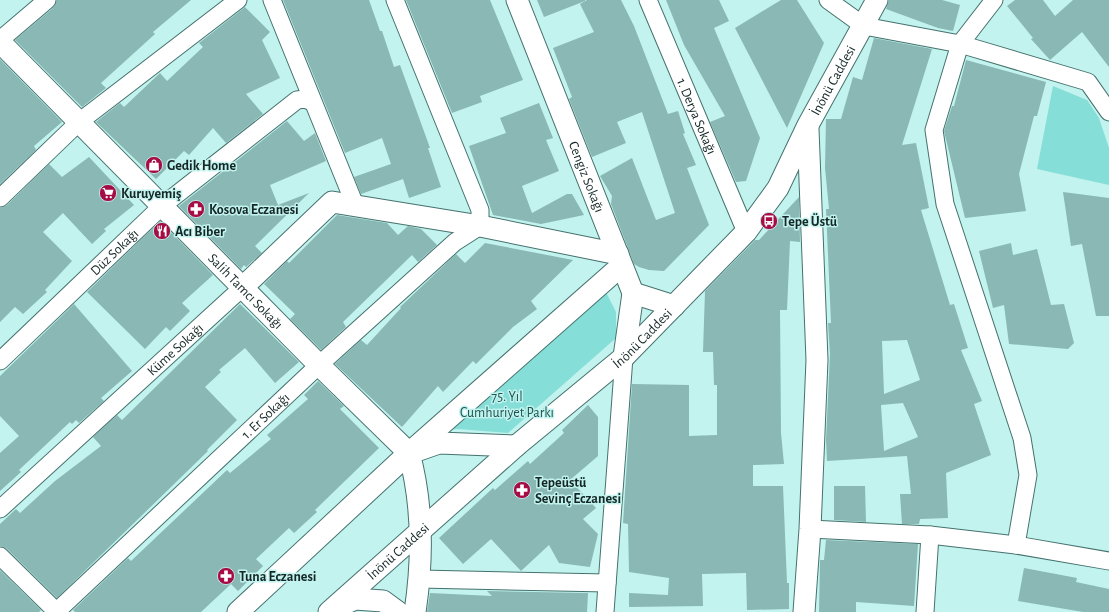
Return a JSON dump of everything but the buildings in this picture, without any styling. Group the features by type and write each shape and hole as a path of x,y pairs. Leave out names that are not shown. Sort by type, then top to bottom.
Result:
{"street":[{"path":"0,41 47,0"},
{"path":"0,198 79,122 238,0"},
{"path":"272,0 312,102 355,205 480,226 620,260"},
{"path":"395,0 480,210 480,226"},
{"name":"Cengiz Sokağı","path":"517,0 634,293"},
{"name":"1. Derya Sokağı","path":"648,0 746,232"},
{"path":"828,0 864,26 960,44 1088,82 1109,112"},
{"name":"İnönü Caddesi","path":"329,611 516,446 624,357 746,232 778,188 808,125 877,0"},
{"path":"994,0 960,44 934,130 945,204 1022,438 1028,476 1016,545"},
{"name":"Salih Tamcı Sokağı","path":"0,41 319,365 410,453"},
{"name":"Düz Sokağı","path":"0,361 162,206 296,100 305,99 312,102"},
{"path":"804,612 810,529 817,360 808,125"},
{"name":"Küme Sokağı","path":"0,510 243,287 332,202 355,205"},
{"name":"1. Er Sokağı","path":"56,612 319,365 455,242 480,226"},
{"path":"238,612 620,260"},
{"path":"605,612 624,357 634,293 674,306"},
{"path":"410,453 439,443 516,446"},
{"path":"410,453 414,468 421,529 420,579 415,612"},
{"path":"810,529 930,535 1016,545 1109,561"},
{"path":"925,612 930,535"},
{"path":"0,556 56,612"},
{"path":"420,579 607,583"},
{"path":"329,611 355,599 383,601 398,612"}],"green space":[{"path":"1053,86 1087,100 1099,118 1109,148 1109,185 1037,169"},
{"name":"75. Yıl Cumhuriyet Parkı","path":"605,290 616,312 616,338 508,433 458,429 442,430"}],"place":[{"name":"Gedik Home","path":"154,165"},
{"name":"Kuruyemiş","path":"108,193"},
{"name":"Kosova Eczanesi","path":"196,209"},
{"name":"Tepe Üstü","path":"769,221"},
{"name":"Acı Biber","path":"162,231"},
{"name":"Tepeüstü Sevinç Eczanesi","path":"522,490"},
{"name":"Tuna Eczanesi","path":"226,576"}]}
